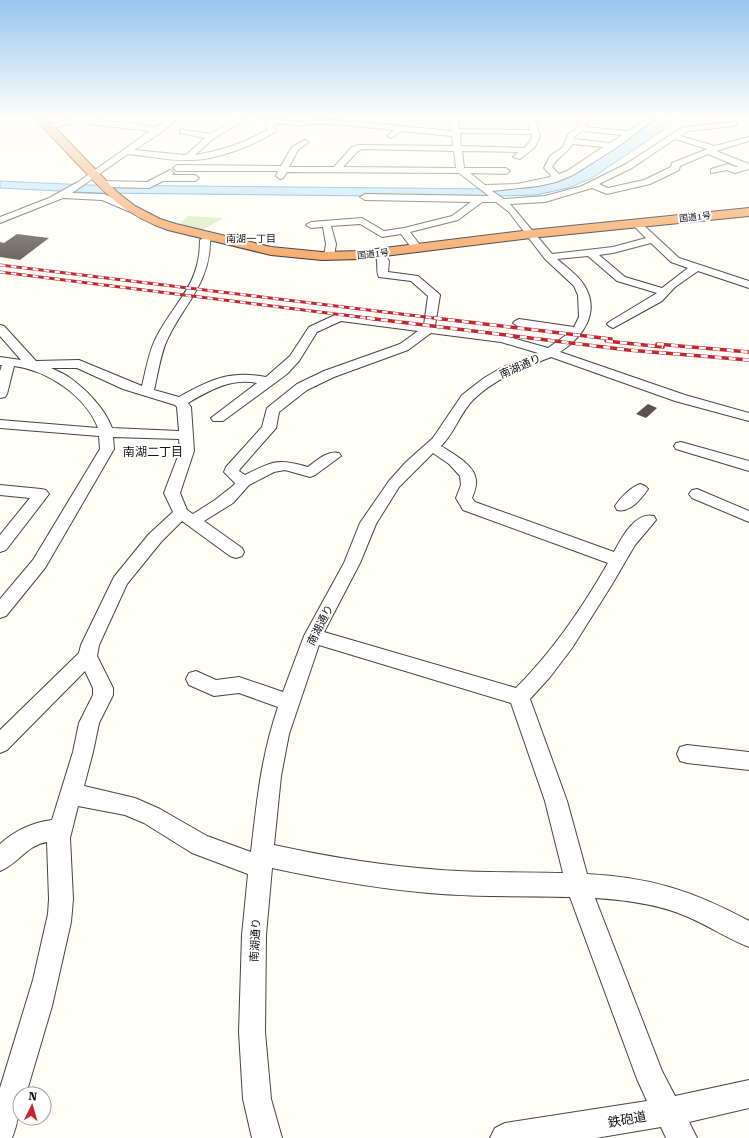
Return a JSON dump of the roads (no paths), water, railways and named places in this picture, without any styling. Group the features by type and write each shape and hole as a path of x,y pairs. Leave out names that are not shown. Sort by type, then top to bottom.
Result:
{"highway":[{"name":"国道1号","path":"90,171 131,210 156,222 263,250 329,256 418,249 531,234 749,212"}],"street":[{"path":"0,220 63,194 100,171"},
{"path":"107,187 149,184 172,171"},
{"path":"276,180 280,171"},
{"path":"374,180 375,171"},
{"name":"南湖通り","path":"267,1138 257,1099 252,1032 254,935 270,776 289,702 313,636 352,564 368,523 380,503 411,465 432,447 467,398 506,370 549,353 566,342 578,330 585,317 584,295 582,290 549,256 512,210 501,200 461,171"},
{"path":"484,188 490,186 505,171"},
{"path":"552,171 555,174 553,180"},
{"path":"484,188 527,186 553,180 574,171"},
{"path":"366,197 545,200 593,185 618,171"},
{"path":"593,185 607,191 647,182 670,171"},
{"path":"161,178 206,178"},
{"path":"459,181 474,181"},
{"path":"63,194 104,197 131,210"},
{"path":"387,198 420,207"},
{"path":"310,225 362,221 382,234 404,231 450,220 480,199"},
{"path":"443,212 459,215"},
{"path":"636,223 654,239 671,258 695,268 749,285"},
{"path":"326,228 331,244 329,256"},
{"path":"404,231 418,249"},
{"path":"147,390 162,337 194,288 205,258 205,240 209,237"},
{"path":"549,256 613,250 654,239"},
{"path":"590,252 622,279 664,292"},
{"path":"244,482 231,472 233,467 269,428 272,411 291,395 302,387 329,374 404,348 429,329 434,295 414,278 383,276 384,263 382,256 379,253"},
{"path":"613,324 658,299 664,292 695,268"},
{"path":"218,418 268,381 295,358 313,330 339,317 502,339 628,378 686,400 749,417"},
{"path":"519,323 578,330"},
{"path":"0,329 33,365 69,383 101,418 106,432 107,449 40,564 0,611"},
{"path":"0,394 5,361 33,365 80,364 128,386 147,390 180,402 184,406 187,451 172,493 186,517 236,552"},
{"path":"180,402 216,382 230,378 253,378 268,381"},
{"path":"0,424 106,432 186,435"},
{"path":"681,446 749,466"},
{"path":"432,447 448,456 467,474 469,479 464,498 468,506 618,560"},
{"path":"0,744 88,656 90,645 120,581 155,538 186,517 227,500 238,491 244,482 270,468 285,465 310,472 334,456"},
{"path":"623,506 640,489"},
{"path":"0,490 41,494 0,546"},
{"path":"697,494 749,518"},
{"path":"519,697 534,683 581,619 633,534 648,520"},
{"path":"313,636 519,697"},
{"path":"0,1132 45,983 57,929 61,900 58,840 60,829 90,723 103,695 103,688 88,656"},
{"path":"196,679 214,688 239,685 289,702"},
{"path":"519,697 556,801 578,886 650,1079 682,1138"},
{"path":"687,754 749,761"},
{"path":"70,794 127,805 152,816 200,845 261,860 441,882 578,886 633,890 660,895 691,905 749,935"},
{"path":"0,860 18,843 35,833 60,829"},
{"name":"鉄砲道","path":"504,1138 668,1112 749,1094"}],"water":[{"path":"581,171 602,171 592,178 568,188 536,195 463,197 98,193 0,188 0,181 88,185 496,189 529,188 567,177"}],"railway":[{"path":"0,265 442,319"},
{"path":"0,272 368,318"},
{"path":"368,318 628,350 749,360"},
{"path":"368,318 375,319"},
{"path":"434,318 611,339"},
{"path":"606,341 663,347"},
{"path":"657,344 749,352"}],"district":[{"name":"南湖一丁目","path":"251,238"},
{"name":"南湖二丁目","path":"153,452"}]}
